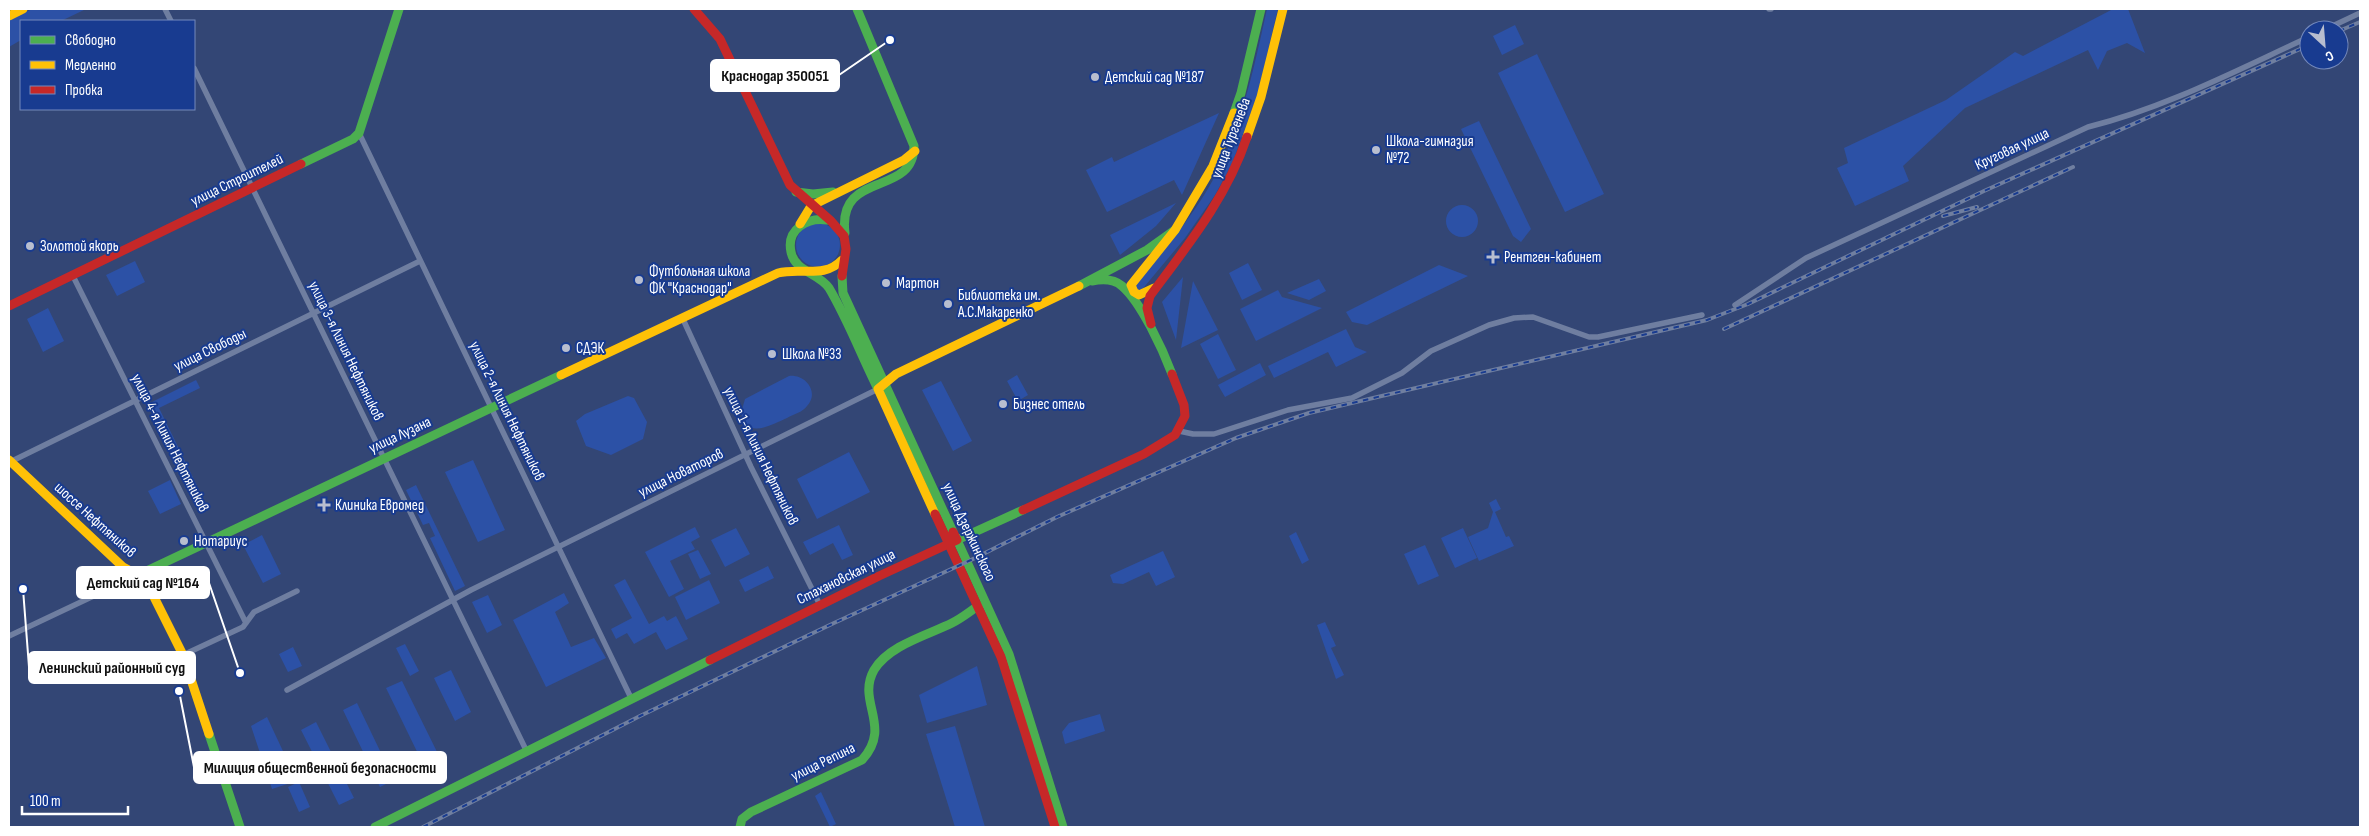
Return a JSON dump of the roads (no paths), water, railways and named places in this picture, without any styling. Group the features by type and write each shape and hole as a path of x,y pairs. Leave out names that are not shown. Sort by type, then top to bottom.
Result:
{"main road":[{"path":"9,16 23,9"},
{"path":"359,133 399,9"},
{"path":"694,9 720,39 790,185 827,220 839,227 845,239"},
{"path":"811,206 904,160 915,151 857,9"},
{"name":"улица Тургенева","path":"1156,287 1139,295 1134,292 1131,285 1175,230 1209,172 1228,132 1242,93 1262,9"},
{"name":"улица Тургенева","path":"1156,341 1147,308 1156,287 1206,221 1237,167 1261,97 1282,9"},
{"name":"улица Строителей","path":"9,306 353,138 359,133"},
{"name":"улица Дзержинского","path":"915,151 914,162 910,167 849,202 844,214 845,239 841,280 843,293 881,385 1009,654 1063,827"},
{"path":"796,192 813,194 843,190"},
{"name":"улица Дзержинского","path":"811,206 791,239 791,253 798,265 828,287 881,385"},
{"path":"799,226 814,218 827,220"},
{"name":"улица Тургенева","path":"1087,282 1146,250 1175,230"},
{"path":"808,272 820,273 830,271 839,264 844,255"},
{"name":"улица Лузана","path":"138,574 778,273 791,269 808,272"},
{"path":"1087,282 1096,280 1115,283 1127,292 1156,341 1184,400 1185,417 1179,431"},
{"name":"улица Новаторов","path":"881,385 1087,282"},
{"name":"Стахановская улица","path":"375,827 820,605 1144,454 1164,444 1179,431"},
{"name":"шоссе Нефтяников","path":"10,461 124,567 145,579 184,656 240,827"},
{"name":"улица Дзержинского","path":"954,541 978,606 1001,657 1055,827"},
{"name":"улица Репина","path":"740,827 742,819 751,812 871,754 876,736 868,688 874,670 888,657 964,617 978,606"}],"street":[{"path":"164,9 170,20"},
{"path":"2346,20 2360,14"},
{"name":"Круговая улица","path":"1735,305 1806,258 2088,127 2129,117 2160,105 2299,42"},
{"name":"улица 3-я Линия Нефтяников","path":"195,70 527,752"},
{"name":"улица 2-я Линия Нефтяников","path":"359,133 560,548 607,652 632,700"},
{"name":"улица Свободы","path":"10,461 420,261"},
{"name":"улица 4-я Линия Нефтяников","path":"72,274 246,623"},
{"path":"1179,431 1193,434 1214,434 1288,410 1352,398 1402,373 1431,350 1489,325 1514,318 1533,317 1589,337 1598,337 1702,315"},
{"name":"улица 1-я Линия Нефтяников","path":"682,317 746,456 820,605"},
{"name":"улица Новаторов","path":"287,690 453,600 746,456 881,385"},
{"name":"улица Лузана","path":"9,636 138,574"},
{"path":"184,656 243,627 254,612 297,591"}],"railway":[{"path":"2349,27 2360,22"},
{"path":"423,827 640,716 834,623 971,560 1057,517 1236,438 1309,413 1707,320 1748,304 1984,191 2299,49"},
{"path":"1724,329 2073,167"},
{"path":"1943,216 1977,207"}],"place":[{"name":"Краснодар 350051","path":"890,40"},
{"name":"Детский сад №187","path":"1095,77"},
{"name":"Школа-гимназия №72","path":"1376,150"},
{"name":"Золотой якорь","path":"30,246"},
{"name":"Рентген-кабинет","path":"1493,257"},
{"name":"Футбольная школа ФК \"Краснодар\"","path":"639,280"},
{"name":"Мартон","path":"886,283"},
{"name":"Библиотека им. А.С.Макаренко","path":"948,304"},
{"name":"СДЭК","path":"566,348"},
{"name":"Школа №33","path":"772,354"},
{"name":"Бизнес отель","path":"1003,404"},
{"name":"Клиника Евромед","path":"324,505"},
{"name":"Нотариус","path":"184,541"},
{"name":"Ленинский районный суд","path":"23,589"},
{"name":"Детский сад №164","path":"240,673"},
{"name":"Милиция общественной безопасности","path":"179,691"}]}
